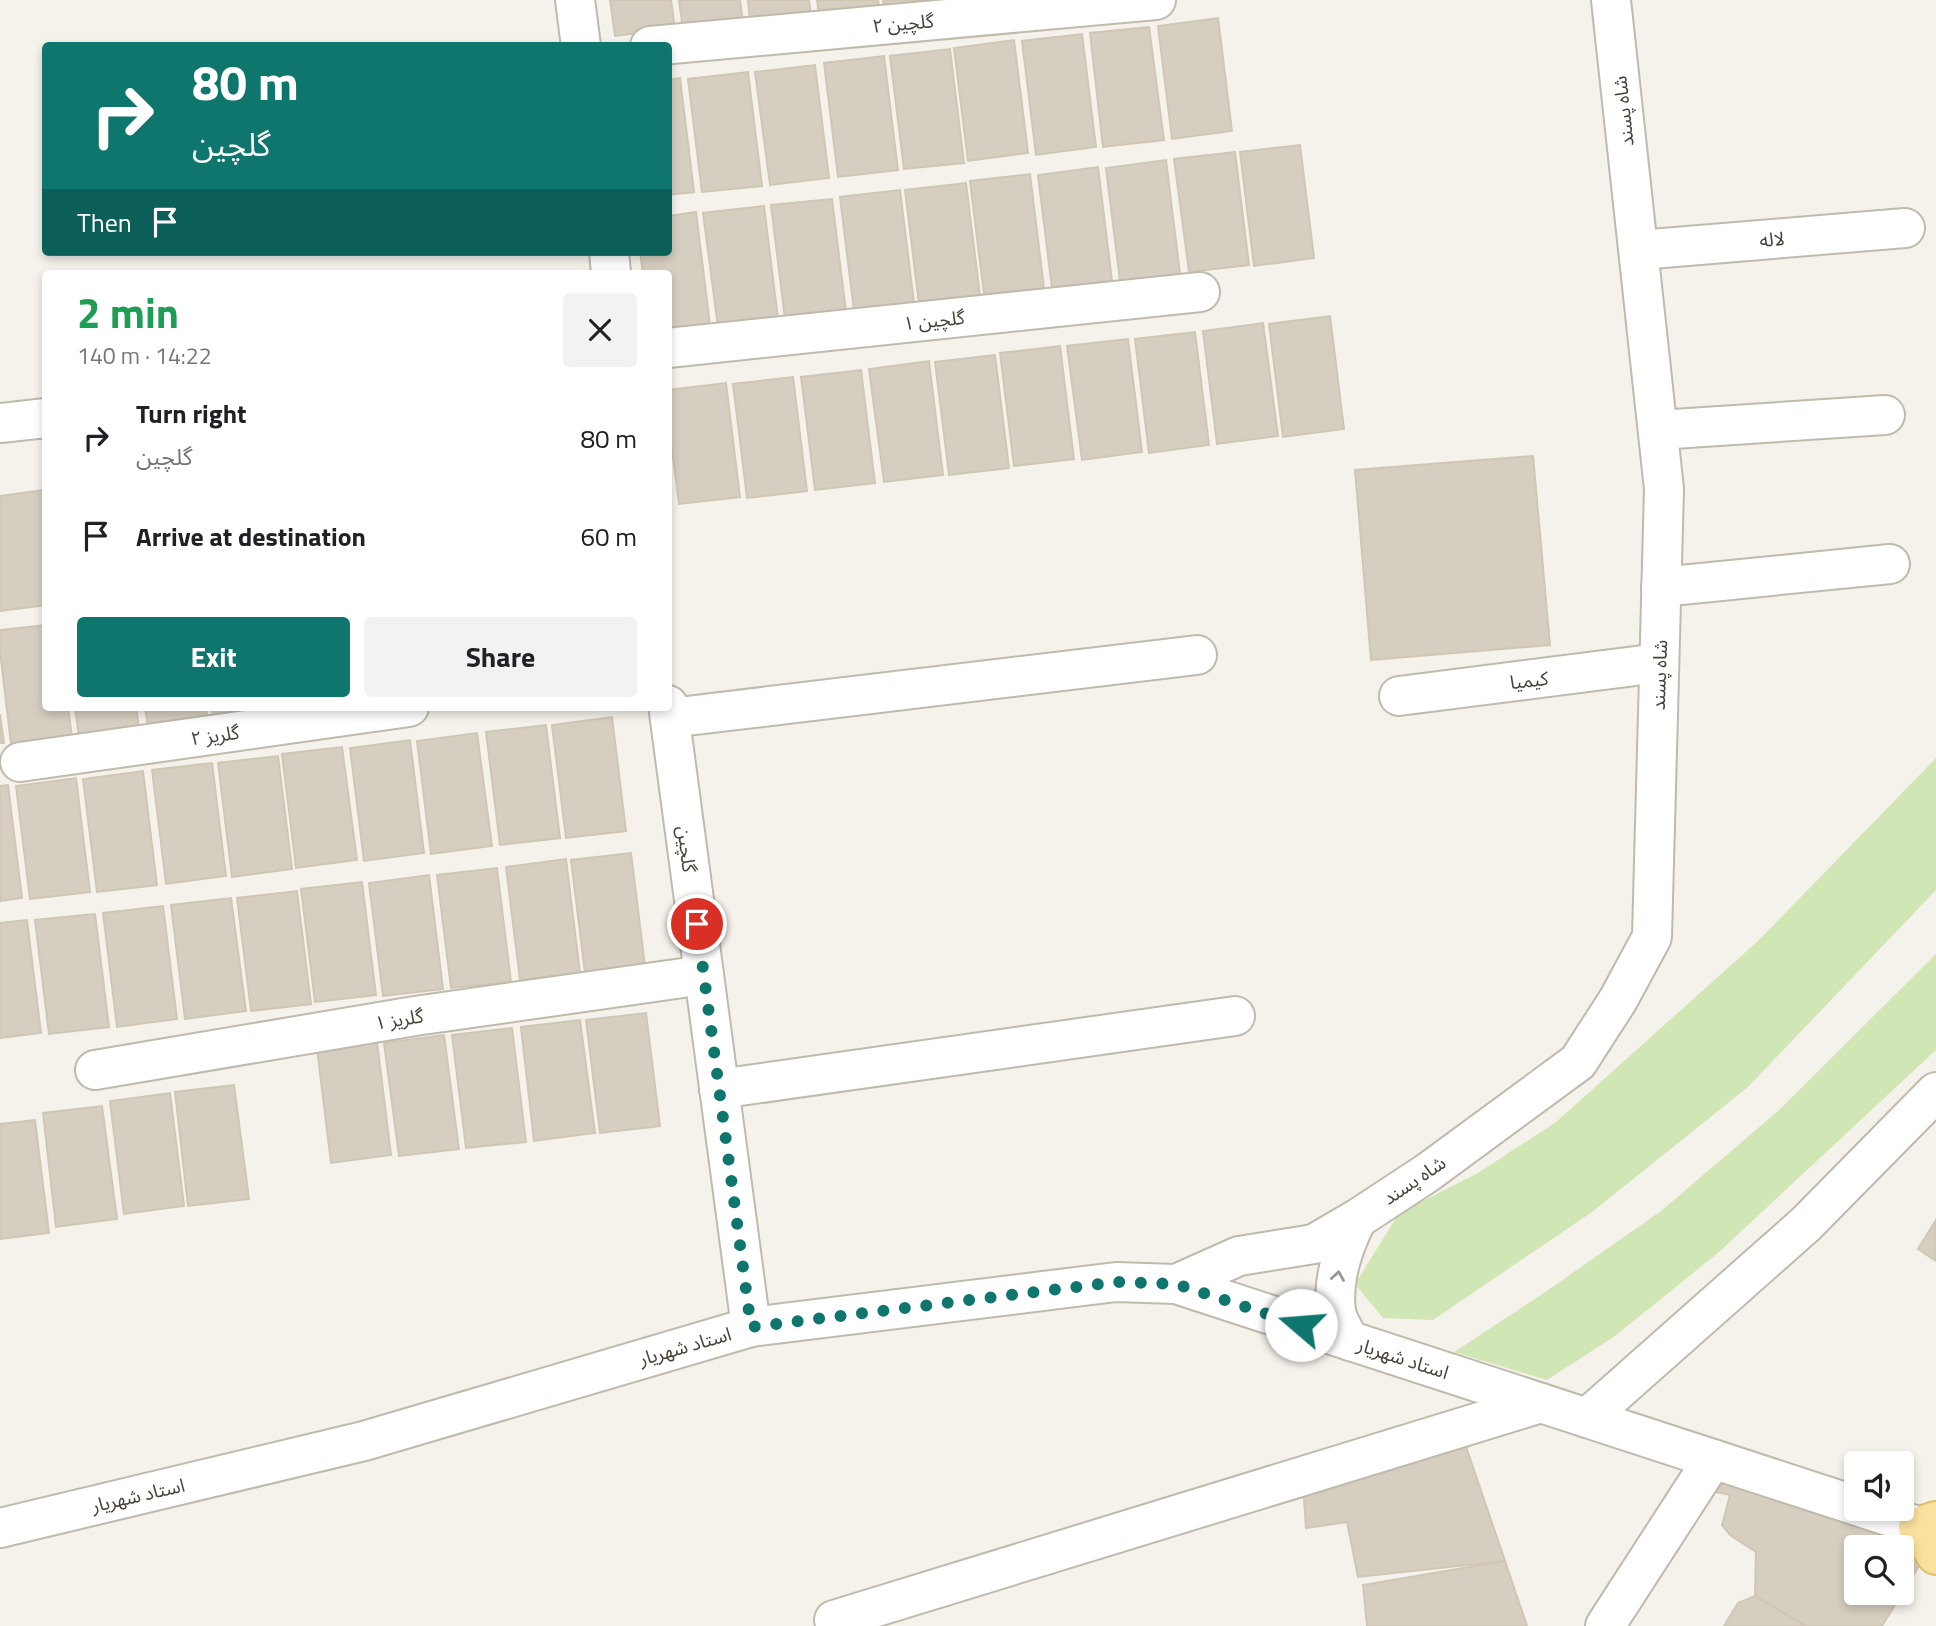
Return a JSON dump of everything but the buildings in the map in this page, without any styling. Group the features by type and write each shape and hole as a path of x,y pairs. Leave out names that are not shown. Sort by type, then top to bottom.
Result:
{"street":[{"path":"575,0 581,42"},
{"name":"گلچین ۲","path":"672,44 1156,0"},
{"name":"شاه پسند","path":"1176,1284 1239,1256 1314,1244 1427,1173 1578,1062 1618,1000 1652,937 1664,489 1611,0"},
{"name":"لاله","path":"1639,250 1905,228"},
{"name":"گلچین ۱","path":"672,348 1200,292"},
{"path":"1658,430 1885,415"},
{"path":"0,423 42,418"},
{"path":"1661,587 1890,564"},
{"path":"669,712 1196,655"},
{"name":"کیمیا","path":"1399,696 1659,663"},
{"name":"گلریز ۲","path":"20,762 381,711"},
{"name":"گلچین","path":"669,712 751,1327"},
{"name":"گلریز ۱","path":"95,1070 415,1016 704,975"},
{"path":"719,1089 1235,1016"},
{"path":"1587,1418 1806,1224 1936,1092"},
{"path":"1349,1341 1335,1313 1336,1285 1343,1246 1357,1219"},
{"name":"استاد شهریار","path":"0,1528 364,1441 751,1327 1116,1282 1176,1284 1844,1502"},
{"path":"834,1620 1541,1403"},
{"path":"1605,1626 1713,1459"},
{"path":"1898,1521 1932,1534"}],"green space":[{"path":"1936,758 1936,890 1748,1087 1592,1212 1433,1320 1383,1318 1355,1284 1399,1213 1478,1173 1556,1122 1758,941"},
{"path":"1936,954 1936,1050 1719,1252 1615,1336 1547,1380 1454,1352 1661,1211 1778,1111"}],"route":[{"path":"697,924 751,1327 1116,1282 1176,1284 1301,1325"}]}
